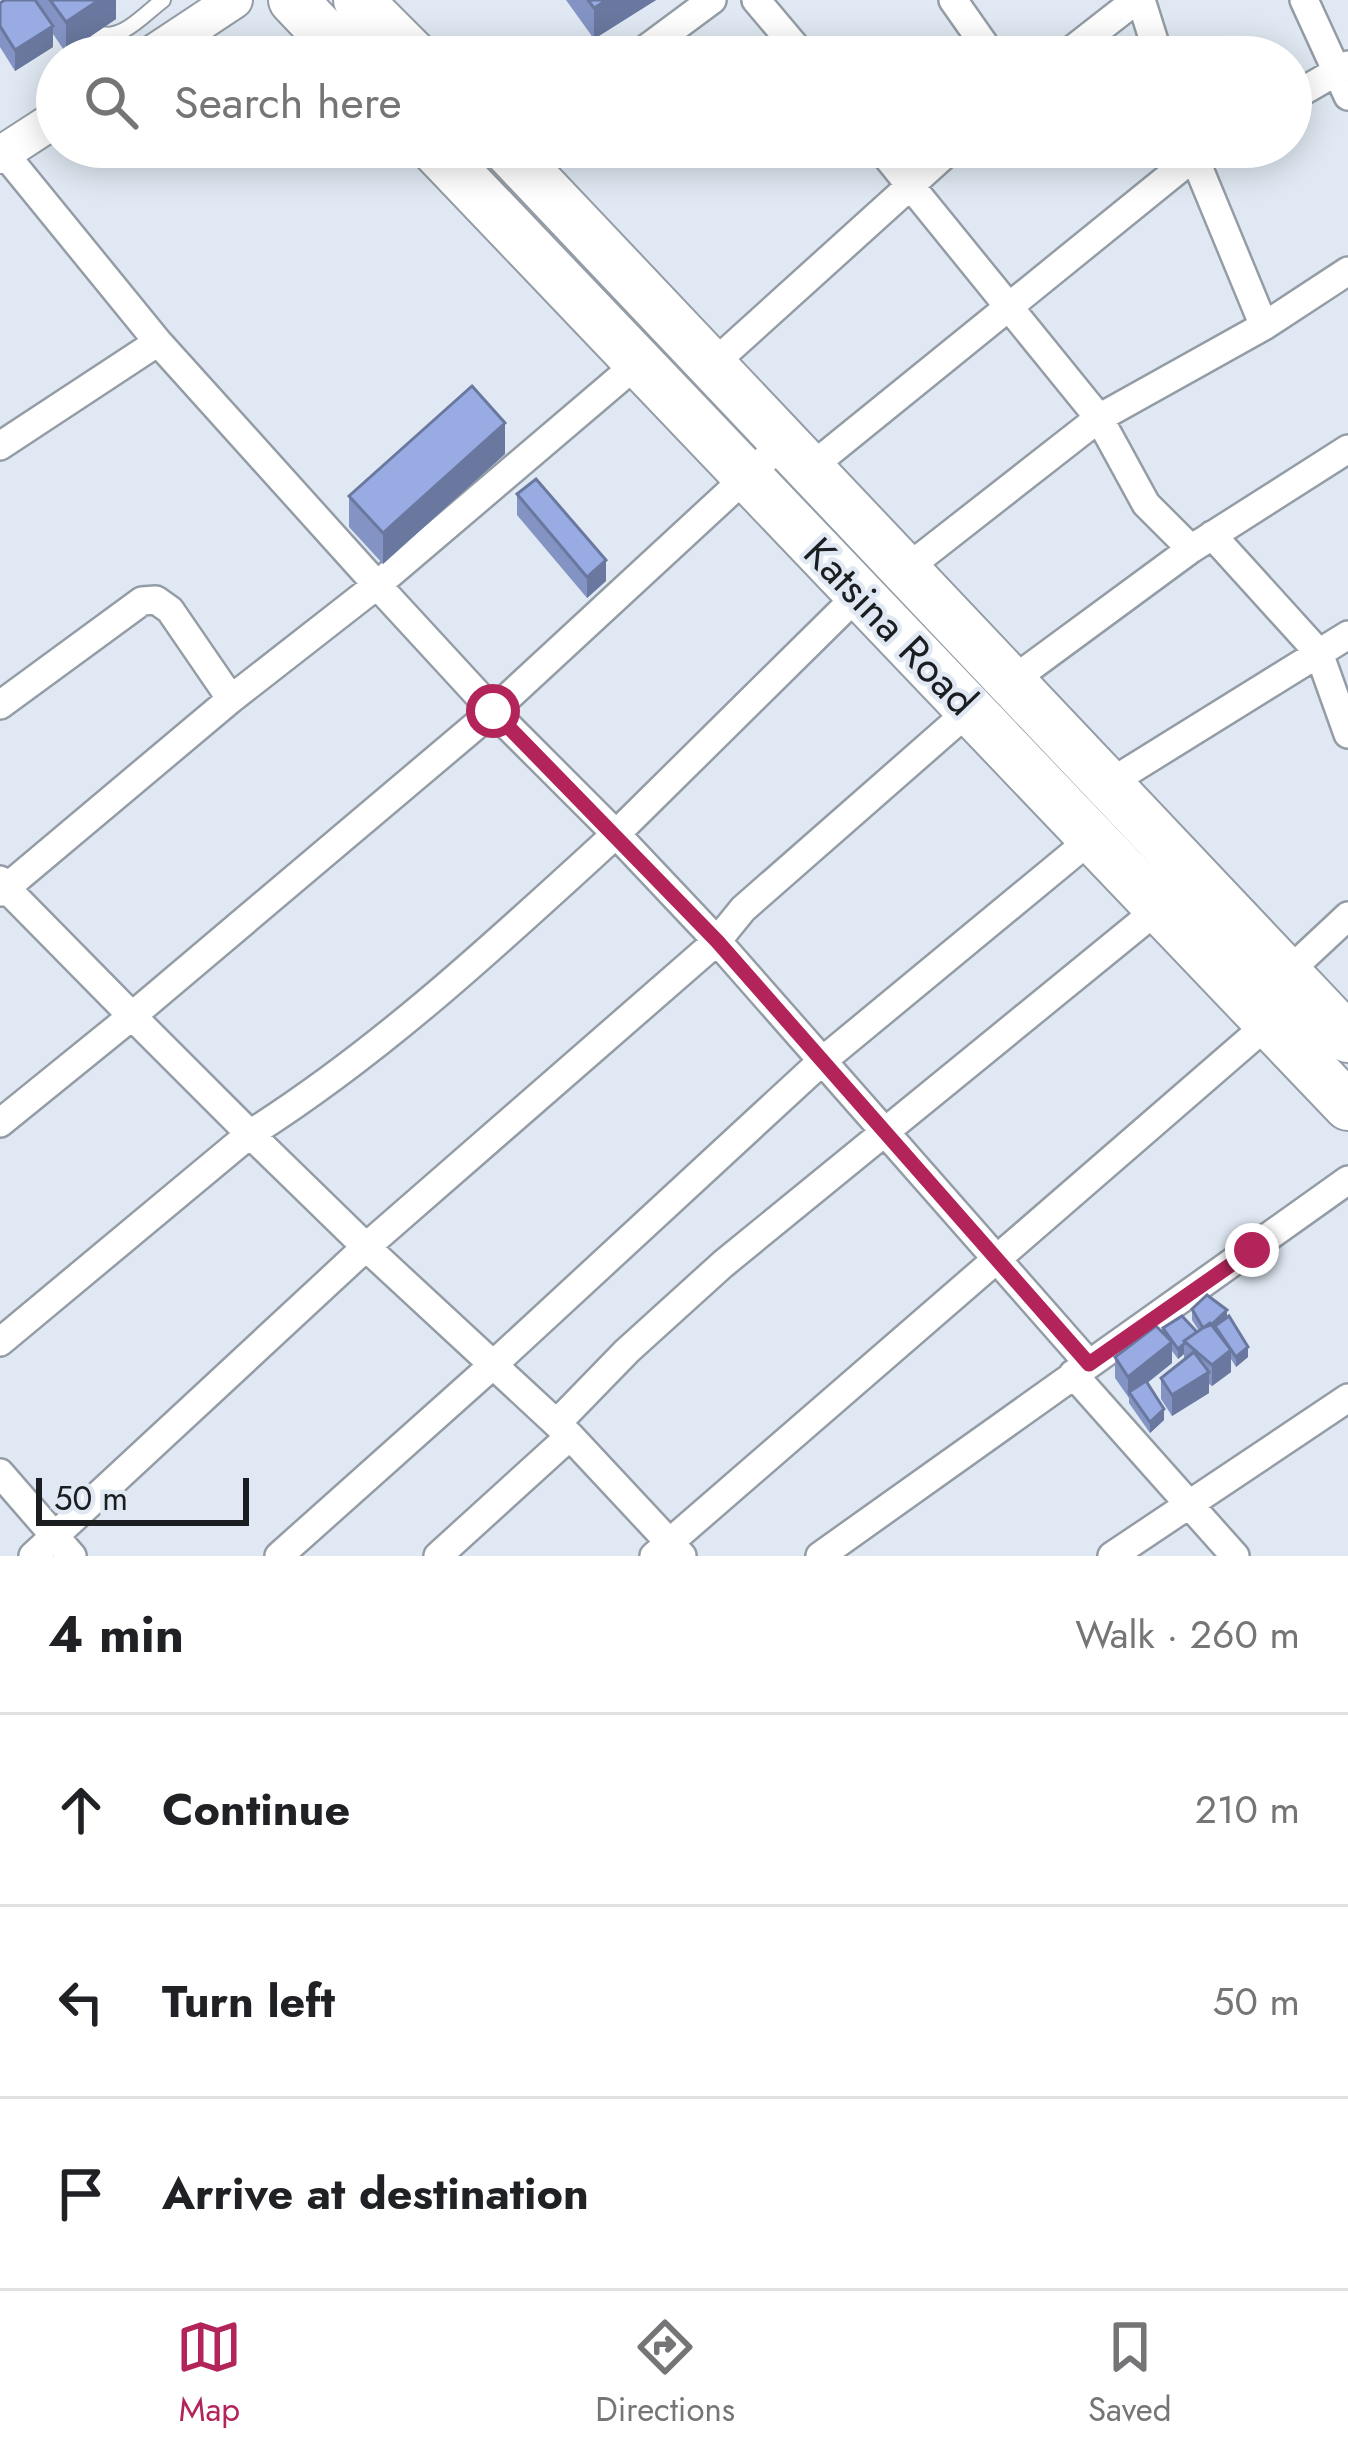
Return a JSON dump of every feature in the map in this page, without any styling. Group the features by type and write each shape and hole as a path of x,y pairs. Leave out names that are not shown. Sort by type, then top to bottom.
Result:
{"highway":[{"path":"293,0 327,36"},
{"path":"366,2 396,36"},
{"name":"Katsina Road","path":"454,168 859,595 1108,784 1348,1038"},
{"name":"Katsina Road","path":"527,168 906,568 1091,838 1348,1106"}],"street":[{"path":"180,36 234,0"},
{"path":"663,36 712,0"},
{"path":"756,0 786,36"},
{"path":"952,0 978,36"},
{"path":"1091,36 1139,0 1152,36"},
{"path":"1304,0 1344,78 1312,90"},
{"path":"36,132 2,154 158,342 493,711 717,941 997,1258 1190,1506 1235,1556"},
{"path":"897,168 1099,418 1146,504 1202,542 1319,653 1348,734"},
{"path":"712,365 929,168"},
{"path":"0,1123 493,711 749,476 797,455 1008,307 1174,168"},
{"path":"1203,168 1264,326"},
{"path":"906,568 1099,418 1264,326 1348,271"},
{"path":"0,446 158,342"},
{"path":"639,362 377,585 2,886 366,1247 564,1430 669,1552 997,1258 1269,1023"},
{"path":"0,1473 53,1550 366,1247 717,941 743,909 990,696 1202,542 1348,449"},
{"path":"0,1342 250,1134 332,1082 518,923 616,834 859,595"},
{"path":"0,705 142,601 156,600 170,610 231,699"},
{"path":"1108,784 1348,635"},
{"path":"279,1556 821,1062 1091,838"},
{"path":"438,1556 564,1430 627,1352 723,1264 1158,909"},
{"path":"1287,973 1348,916"},
{"path":"820,1556 1348,1180"},
{"path":"1112,1556 1348,1398"}],"lane":[{"path":"114,36 163,0"},
{"path":"96,32 103,36"}],"building":[{"path":"35,0 53,26 15,50 0,26 0,3"},
{"path":"50,0 99,0 66,22"},
{"path":"472,386 505,423 383,533 349,496"},
{"path":"536,479 606,560 587,577 517,494"},
{"path":"1207,1295 1227,1310 1203,1328 1192,1309"},
{"path":"1182,1316 1197,1332 1178,1349 1163,1328"},
{"path":"1229,1316 1248,1347 1236,1357 1215,1326"},
{"path":"1210,1323 1231,1350 1212,1365 1184,1341"},
{"path":"1156,1326 1172,1342 1128,1377 1115,1357"},
{"path":"1194,1352 1209,1372 1172,1395 1161,1378"},
{"path":"1146,1381 1164,1409 1150,1422 1129,1392"}],"route":[{"path":"493,711 717,941 1089,1364 1252,1250"}]}
